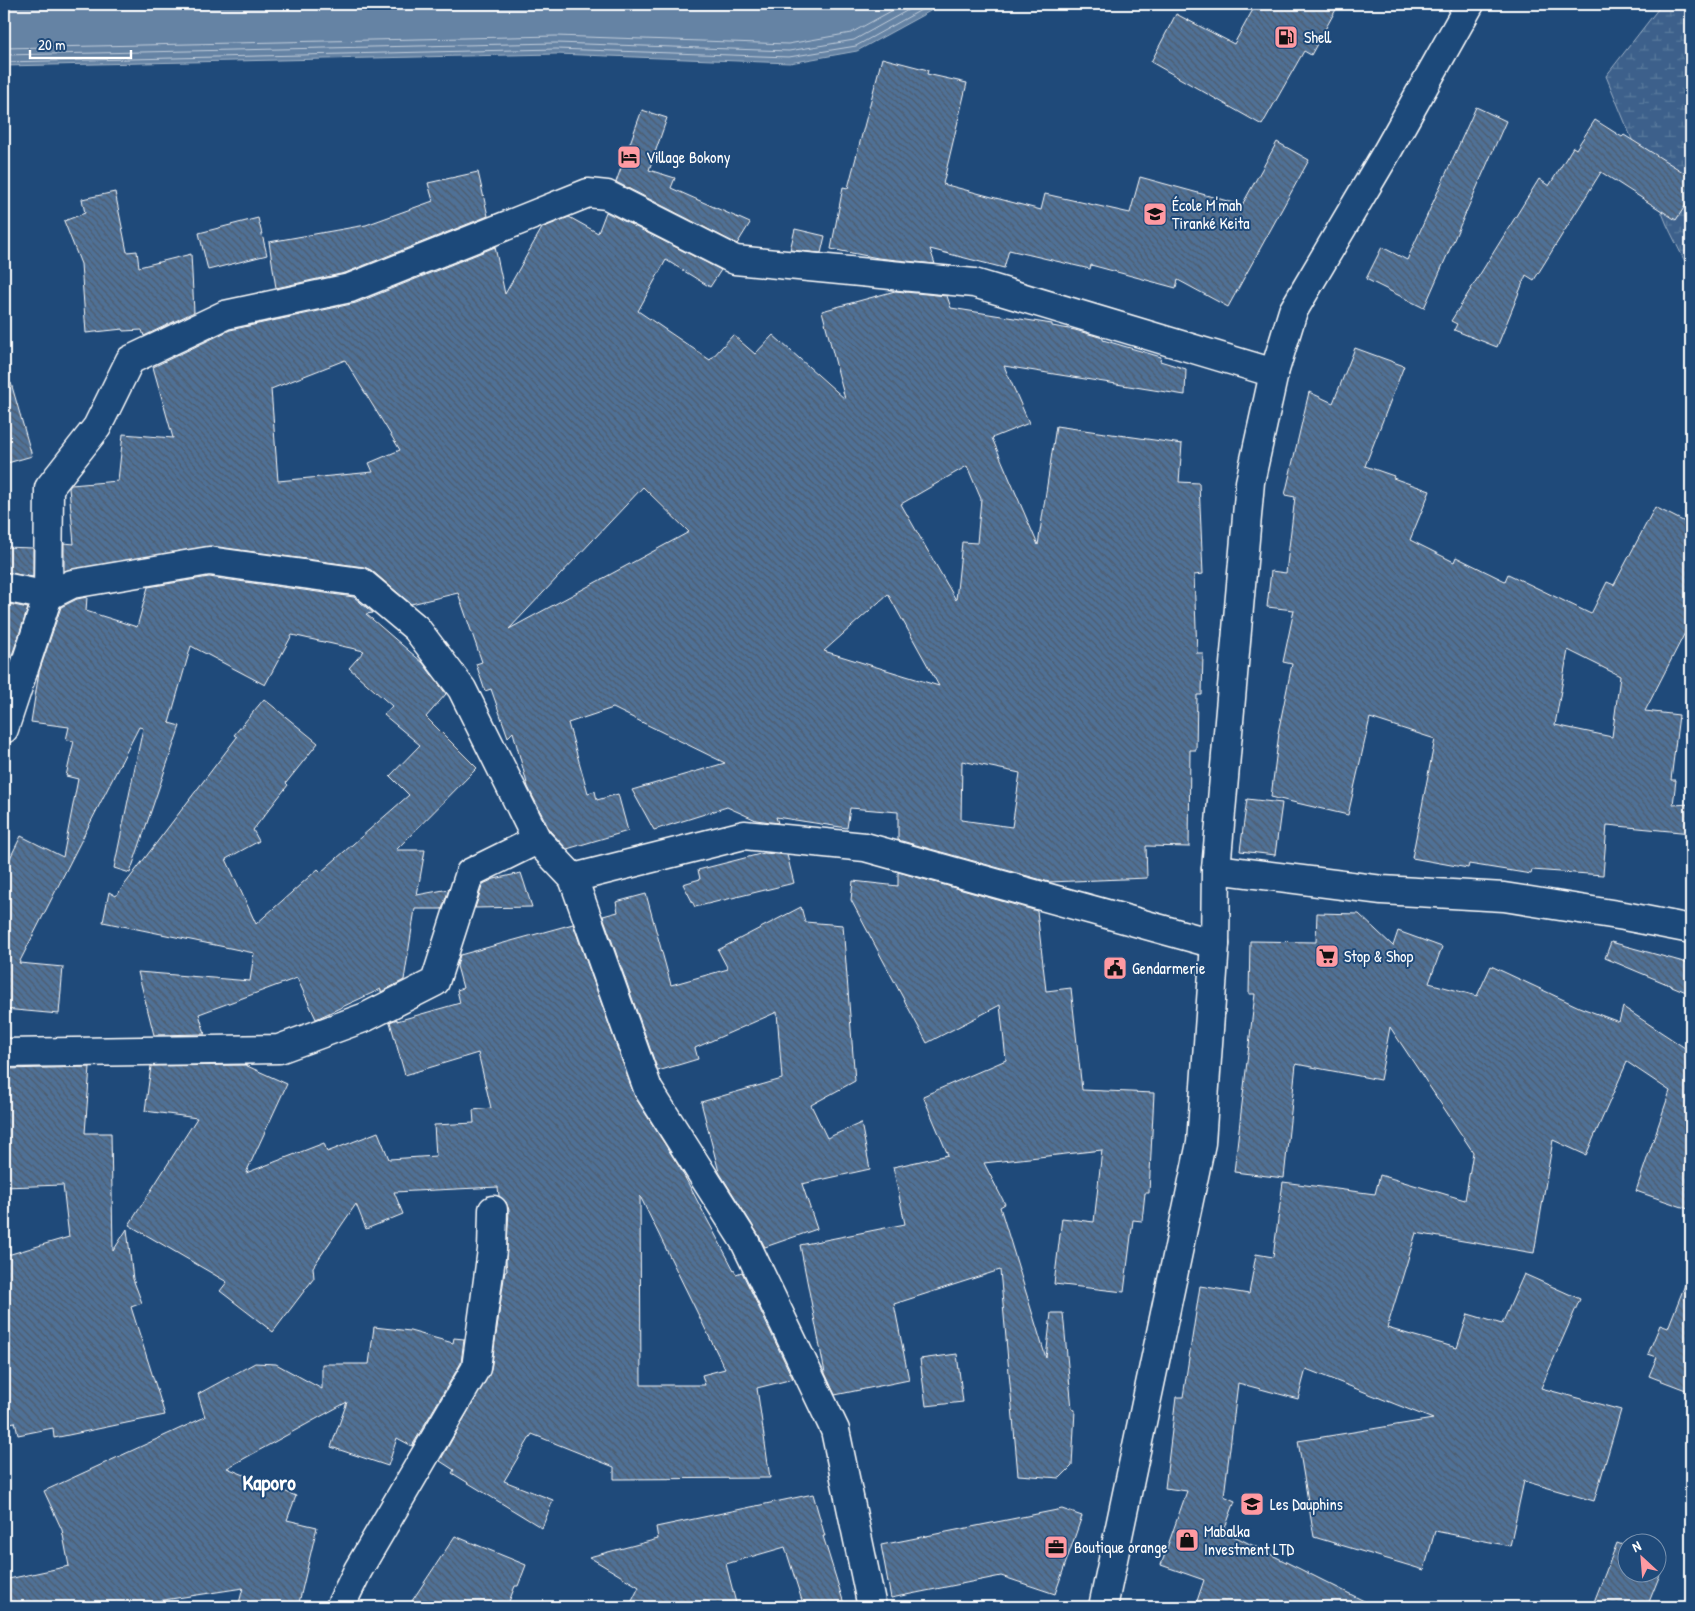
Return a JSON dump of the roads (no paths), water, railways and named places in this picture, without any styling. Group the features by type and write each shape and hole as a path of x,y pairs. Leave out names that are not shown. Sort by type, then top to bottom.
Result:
{"street":[{"path":"1103,1607 1201,1143 1215,944 1216,869 1250,482 1274,373 1293,311 1383,158 1470,4"},
{"path":"4,728 48,596 49,488 97,427 130,360 225,315 350,288 588,193 607,195 735,260 974,283 1274,373"},
{"path":"4,587 48,596 72,584 209,561 361,582 416,628 462,689 537,840 573,878 648,1089 745,1242 835,1430 872,1607"},
{"path":"573,878 744,836 865,847 1215,944"},
{"path":"4,1053 279,1049 366,1017 435,982 470,873 537,840"},
{"path":"1216,869 1382,890 1504,896 1691,929"},
{"path":"340,1607 358,1570 476,1368 492,1250 493,1210"}],"water":[{"path":"4,4 943,4 857,51 790,63 556,54 4,66"}],"place":[{"name":"Shell","path":"1286,37"},
{"name":"Village Bokony","path":"629,157"},
{"name":"École M'mah Tiranké Keita","path":"1155,214"},
{"name":"Stop & Shop","path":"1327,956"},
{"name":"Gendarmerie","path":"1115,968"},
{"name":"Les Dauphins","path":"1252,1504"},
{"name":"Mabalka Investment LTD","path":"1187,1540"},
{"name":"Boutique orange","path":"1056,1547"}],"district":[{"name":"Kaporo","path":"269,1483"}]}
